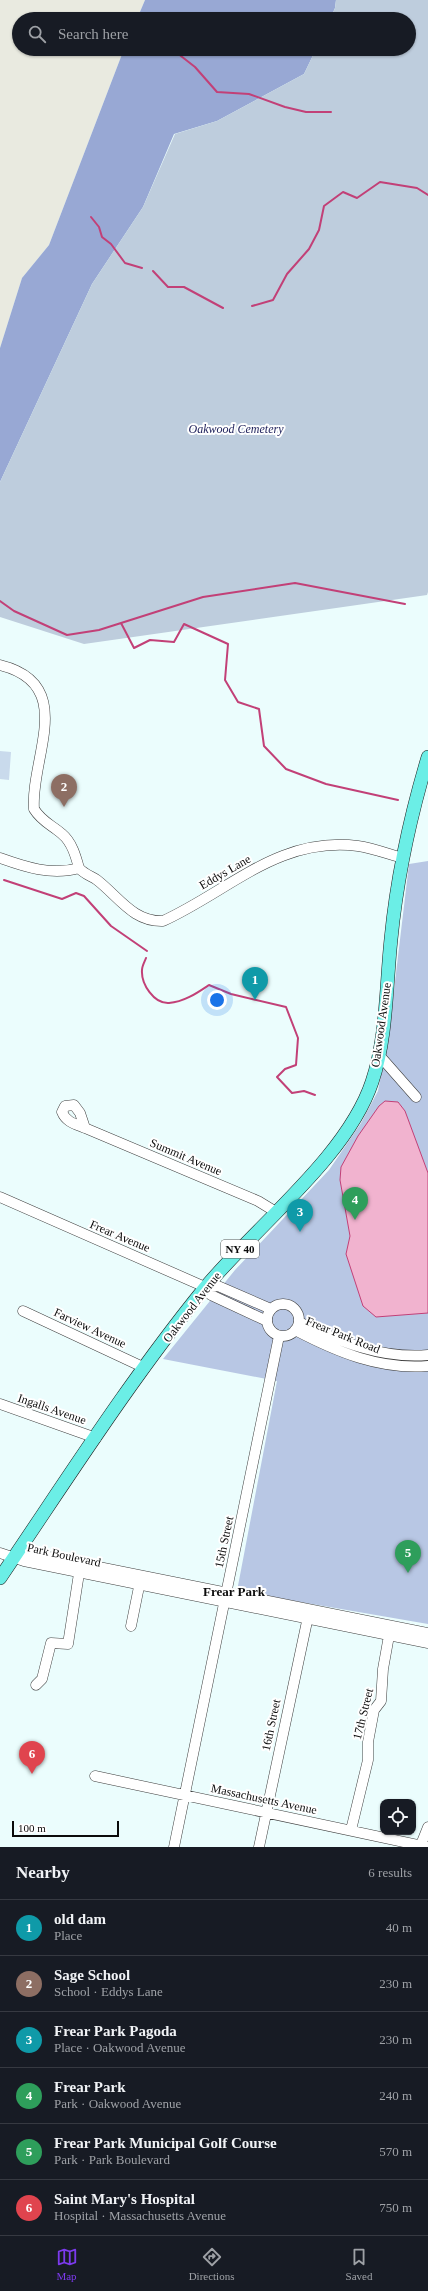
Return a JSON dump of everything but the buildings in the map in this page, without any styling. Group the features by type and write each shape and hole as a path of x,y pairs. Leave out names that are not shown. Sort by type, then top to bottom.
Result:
{"main road":[{"name":"Oakwood Avenue","path":"0,1578 144,1368 206,1287 324,1160 354,1118 373,1081 379,1055 402,858 428,757"}],"street":[{"path":"0,665 29,678 38,687 42,704 44,737 34,809 46,824 64,835 75,853 79,868 67,872 35,870 0,858"},
{"name":"Eddys Lane","path":"79,868 97,880 137,916 144,920 158,922 175,916 274,858 299,850 316,846 359,846 402,858"},
{"path":"379,1055 416,1097"},
{"name":"Summit Avenue","path":"84,1128 258,1201 276,1212"},
{"name":"Frear Avenue","path":"0,1197 24,1209 206,1287"},
{"path":"267,1321 211,1295 206,1287 218,1286 271,1309"},
{"path":"280,1304 290,1306 297,1312 297,1326 288,1335 279,1336 270,1331 267,1321 271,1309 280,1304"},
{"name":"Farview Avenue","path":"23,1311 144,1368"},
{"name":"Frear Park Road","path":"297,1326 377,1352 407,1356 428,1355"},
{"name":"Frear Park Road","path":"297,1326 366,1361 399,1366 428,1366"},
{"name":"15th Street","path":"174,1847 279,1336"},
{"name":"Ingalls Avenue","path":"0,1404 96,1438"},
{"name":"Park Boulevard","path":"0,1553 15,1556 24,1561 80,1568 390,1631 428,1643"},
{"path":"36,1685 42,1679 51,1643 68,1644 80,1568"},
{"path":"131,1626 141,1580"},
{"name":"16th Street","path":"259,1847 309,1614"},
{"name":"Park Boulevard","path":"390,1631 428,1633"},
{"name":"17th Street","path":"351,1830 368,1760 368,1742 374,1710 381,1700 383,1669 390,1631"},
{"name":"Massachusetts Avenue","path":"95,1776 422,1846"},
{"path":"422,1846 428,1828"}],"shaded area":[{"path":"0,0 145,0 140,12 12,12 12,56 121,56 49,245 22,278 0,348"},
{"path":"145,0 336,0 333,12 140,12"},
{"path":"121,56 313,56 304,74 217,121 174,134 143,207 92,284 0,482 0,348 22,278 49,245"},
{"path":"0,751 11,752 9,780 0,779"},
{"name":"Frear Park","path":"428,861 428,1624 237,1591 277,1381 163,1359 235,1270 329,1170 361,1123 378,1091 389,1032 409,864"},
{"path":"385,1101 398,1102 405,1111 428,1173 428,1313 376,1317 363,1306 346,1254 350,1236 340,1180 341,1167 358,1136 379,1106"}],"green space":[{"name":"Oakwood Cemetery","path":"336,0 428,0 427,595 84,644 0,617 0,482 92,284 143,207 175,134 217,121 304,74 313,56 416,56 416,12 333,12"}],"waterway":[{"path":"181,56 195,67 217,92 249,94 285,107 306,112 331,112"},
{"path":"252,306 273,300 287,274 309,249 319,230 324,206 343,192 357,198 380,182 417,188 428,195"},
{"path":"91,217 99,227 102,237 111,244 125,263 142,268"},
{"path":"153,271 168,287 184,287 223,308"},
{"path":"0,601 14,611 67,635 99,630 203,597 295,583 405,604"},
{"path":"121,623 134,648 150,640 174,642 184,624 228,644 225,680 238,702 259,709 264,746 286,769 326,784 398,800"},
{"path":"4,880 62,899 76,893 84,896 111,926 147,951"},
{"path":"146,958 142,968 142,975 146,987 154,997 163,1002 169,1003 185,999 209,985 231,994 286,1007 298,1038 296,1065 285,1069 277,1077 292,1093 304,1091 315,1095"}],"place":[{"name":"Sage School","path":"64,807"},
{"name":"old dam","path":"255,1000"},
{"name":"Frear Park","path":"355,1220"},
{"name":"Frear Park Pagoda","path":"300,1232"},
{"name":"Frear Park Municipal Golf Course","path":"408,1573"},
{"name":"Saint Mary's Hospital","path":"32,1774"}],"district":[{"name":"Frear Park","path":"234,1591"}]}
